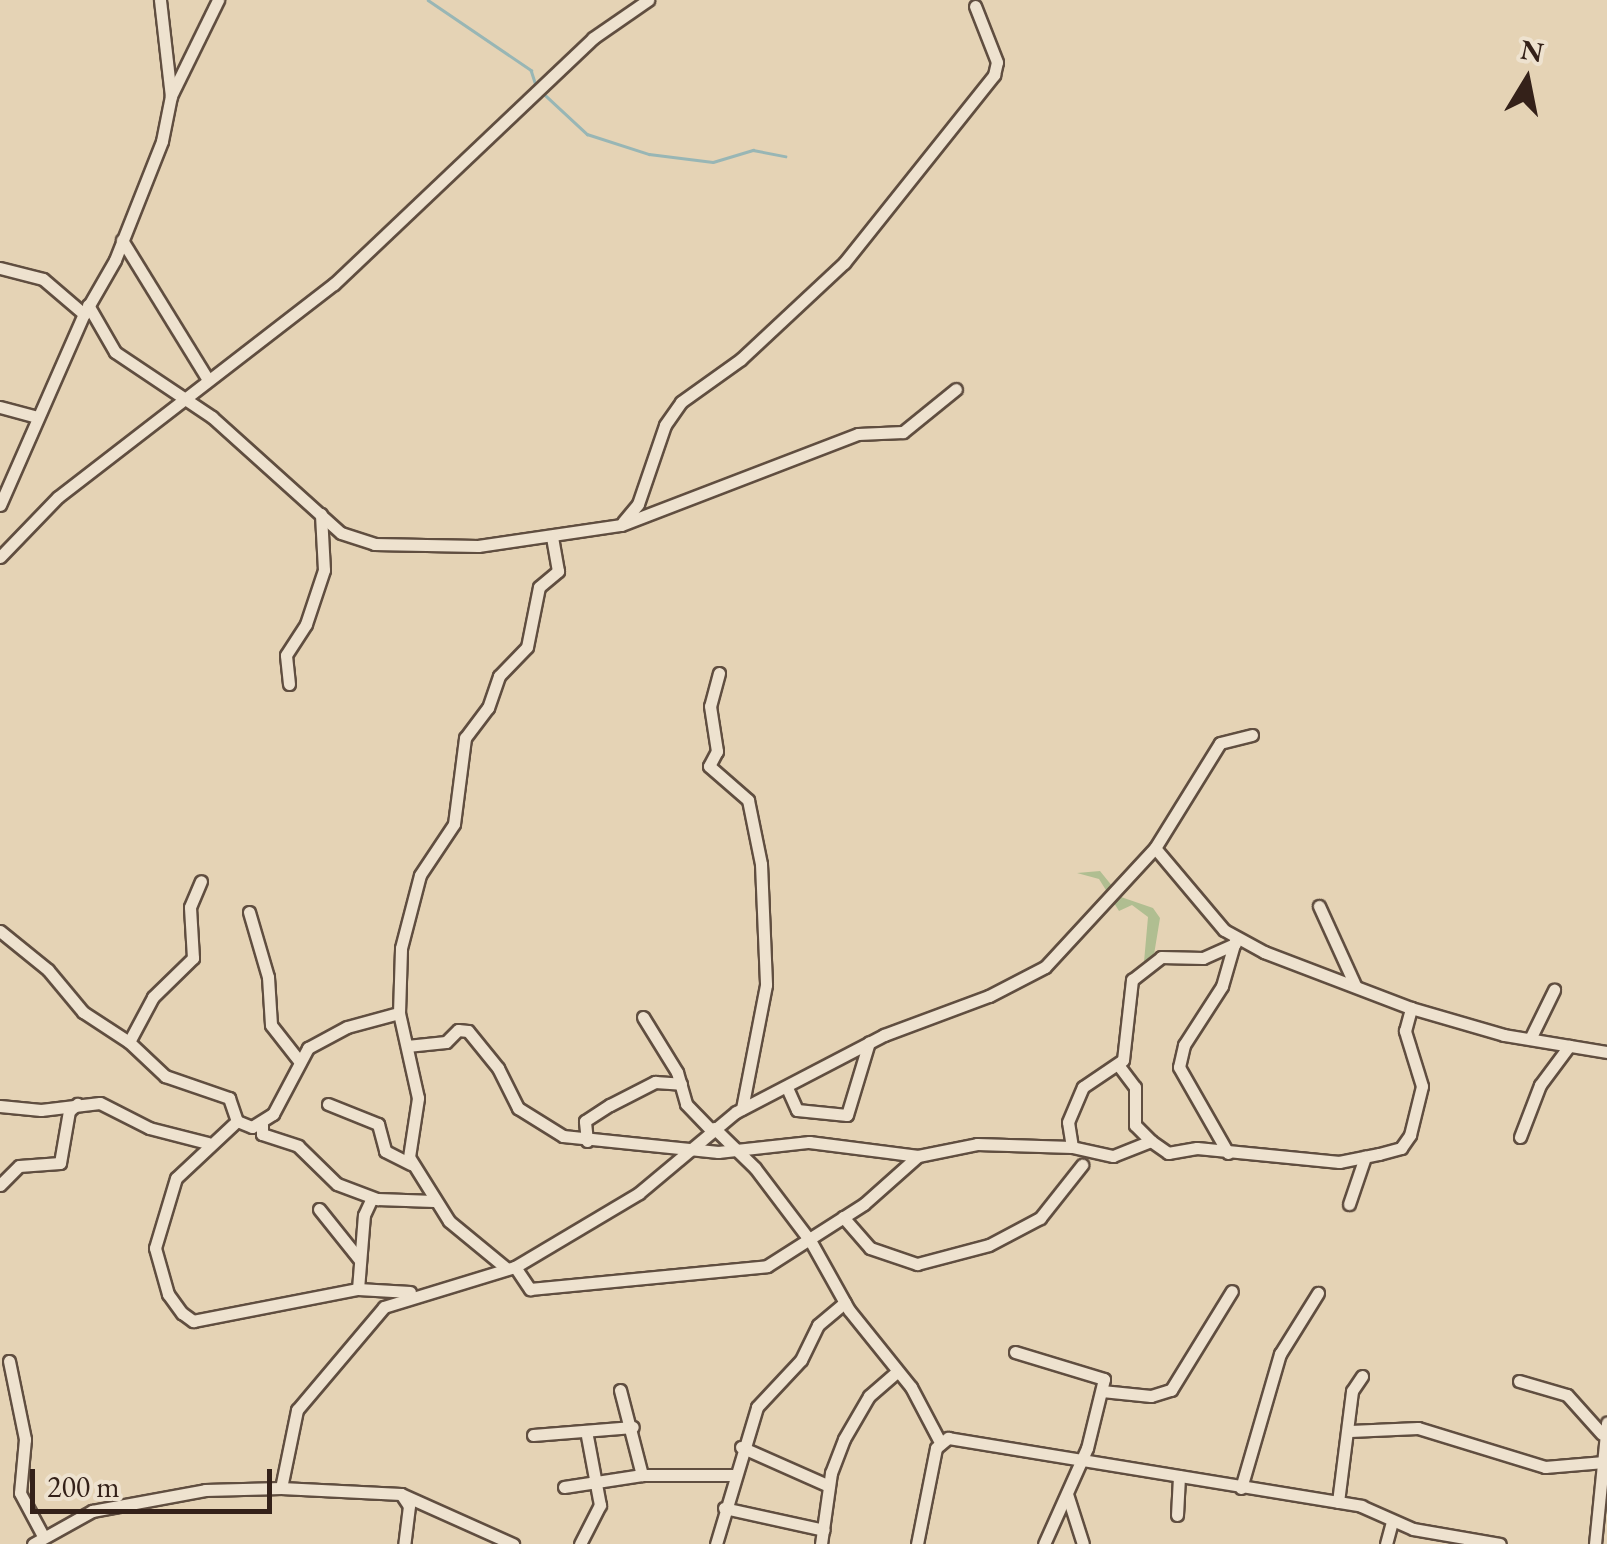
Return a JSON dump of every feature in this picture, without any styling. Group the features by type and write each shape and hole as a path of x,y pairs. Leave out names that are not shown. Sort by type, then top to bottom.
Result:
{"street":[{"path":"160,0 172,96"},
{"path":"0,505 86,309 122,240 162,141 172,96 218,0"},
{"path":"0,557 58,498 207,378 334,284 593,38 648,0"},
{"path":"620,525 638,504 665,425 681,402 741,359 844,263 994,75 997,62 975,6"},
{"path":"122,240 207,378"},
{"path":"0,268 43,279 86,309 115,352 184,399 347,537 374,544 478,546 620,525 858,434 903,432 956,389"},
{"path":"0,407 38,417"},
{"path":"290,684 286,655 306,624 324,570 321,514"},
{"path":"411,1164 419,1111 399,1013 401,948 420,875 454,824 465,738 488,708 499,676 518,661 534,633 539,587 558,572 552,538"},
{"path":"719,672 710,706 717,751 709,766 748,800 762,864 766,986 742,1109"},
{"path":"281,1488 297,1410 384,1308 419,1292 510,1268 627,1201 742,1109 788,1090 869,1042 1046,967 1155,848 1220,744 1252,736"},
{"path":"1155,848 1235,941 1411,1008 1530,1039 1607,1052"},
{"path":"130,1042 153,997 193,958 190,907 201,882"},
{"path":"1319,906 1356,985"},
{"path":"248,912 268,976 271,1025 300,1062"},
{"path":"0,932 48,970 83,1012 130,1042 166,1076 229,1098 237,1121"},
{"path":"1072,1147 1068,1122 1083,1088 1119,1066 1127,1038 1124,1007 1140,971 1161,956 1203,958 1235,941"},
{"path":"1228,1153 1179,1066 1184,1045 1222,986 1235,941"},
{"path":"1530,1039 1554,990"},
{"path":"1119,1066 1135,1087 1136,1125 1168,1153 1228,1153 1340,1162 1401,1148 1410,1135 1422,1086 1405,1032 1411,1008"},
{"path":"399,1013 346,1026 308,1048 262,1124 262,1134 285,1138 337,1184 372,1198 434,1201"},
{"path":"642,1017 681,1084 686,1104 734,1147 811,1242 845,1302 940,1442 917,1544"},
{"path":"407,1046 435,1045 458,1030 468,1031 528,1118 552,1133 587,1141 686,1151 809,1142 918,1156 977,1144 1072,1147 1113,1156 1151,1141"},
{"path":"788,1090 797,1110 847,1115 869,1042"},
{"path":"1520,1137 1540,1086 1569,1046"},
{"path":"587,1141 585,1121 610,1105 654,1082 681,1084"},
{"path":"0,1106 100,1103 148,1128 208,1143"},
{"path":"0,1185 19,1166 60,1163 69,1111 77,1104"},
{"path":"328,1104 378,1124 385,1151 411,1164 434,1201 530,1289 766,1266 811,1242 918,1156"},
{"path":"262,1124 237,1121 208,1143 176,1178 155,1248 168,1294 182,1313 193,1321 358,1289 419,1292"},
{"path":"1349,1204 1365,1157"},
{"path":"843,1216 870,1248 917,1264 989,1245 1040,1218 1082,1165"},
{"path":"358,1289 359,1259 372,1198"},
{"path":"319,1209 359,1259"},
{"path":"376,1289 384,1308"},
{"path":"1102,1391 1151,1396 1171,1390 1232,1291"},
{"path":"1242,1488 1280,1354 1318,1293"},
{"path":"716,1544 732,1475 757,1407 801,1360 818,1324 845,1302"},
{"path":"1015,1352 1104,1378 1067,1494 1044,1544"},
{"path":"9,1361 25,1439 20,1493 37,1539 92,1511 205,1490 281,1488 401,1494 514,1544"},
{"path":"821,1544 830,1486 844,1439 869,1396 896,1372"},
{"path":"1338,1502 1350,1431 1352,1390 1362,1376"},
{"path":"1518,1381 1566,1395 1605,1430 1595,1544"},
{"path":"620,1390 634,1427 642,1475"},
{"path":"533,1435 587,1436 634,1427"},
{"path":"1350,1431 1418,1428 1546,1466 1604,1462"},
{"path":"580,1544 600,1506 587,1436"},
{"path":"940,1442 958,1439 1338,1502 1392,1521 1500,1544"},
{"path":"742,1447 830,1486"},
{"path":"564,1486 642,1475 732,1475"},
{"path":"1177,1515 1179,1476"},
{"path":"401,1494 408,1506 404,1544"},
{"path":"1067,1494 1084,1544"},
{"path":"81,1497 92,1511"},
{"path":"724,1508 824,1530"},
{"path":"1386,1544 1392,1521"}],"green space":[{"path":"1100,871 1121,897 1153,908 1160,918 1152,967 1144,962 1148,917 1132,905 1119,911 1099,879 1077,873"}],"waterway":[{"path":"428,0 531,70 536,85"},
{"path":"544,94 587,134 649,154 713,162 753,150 785,156"}]}
